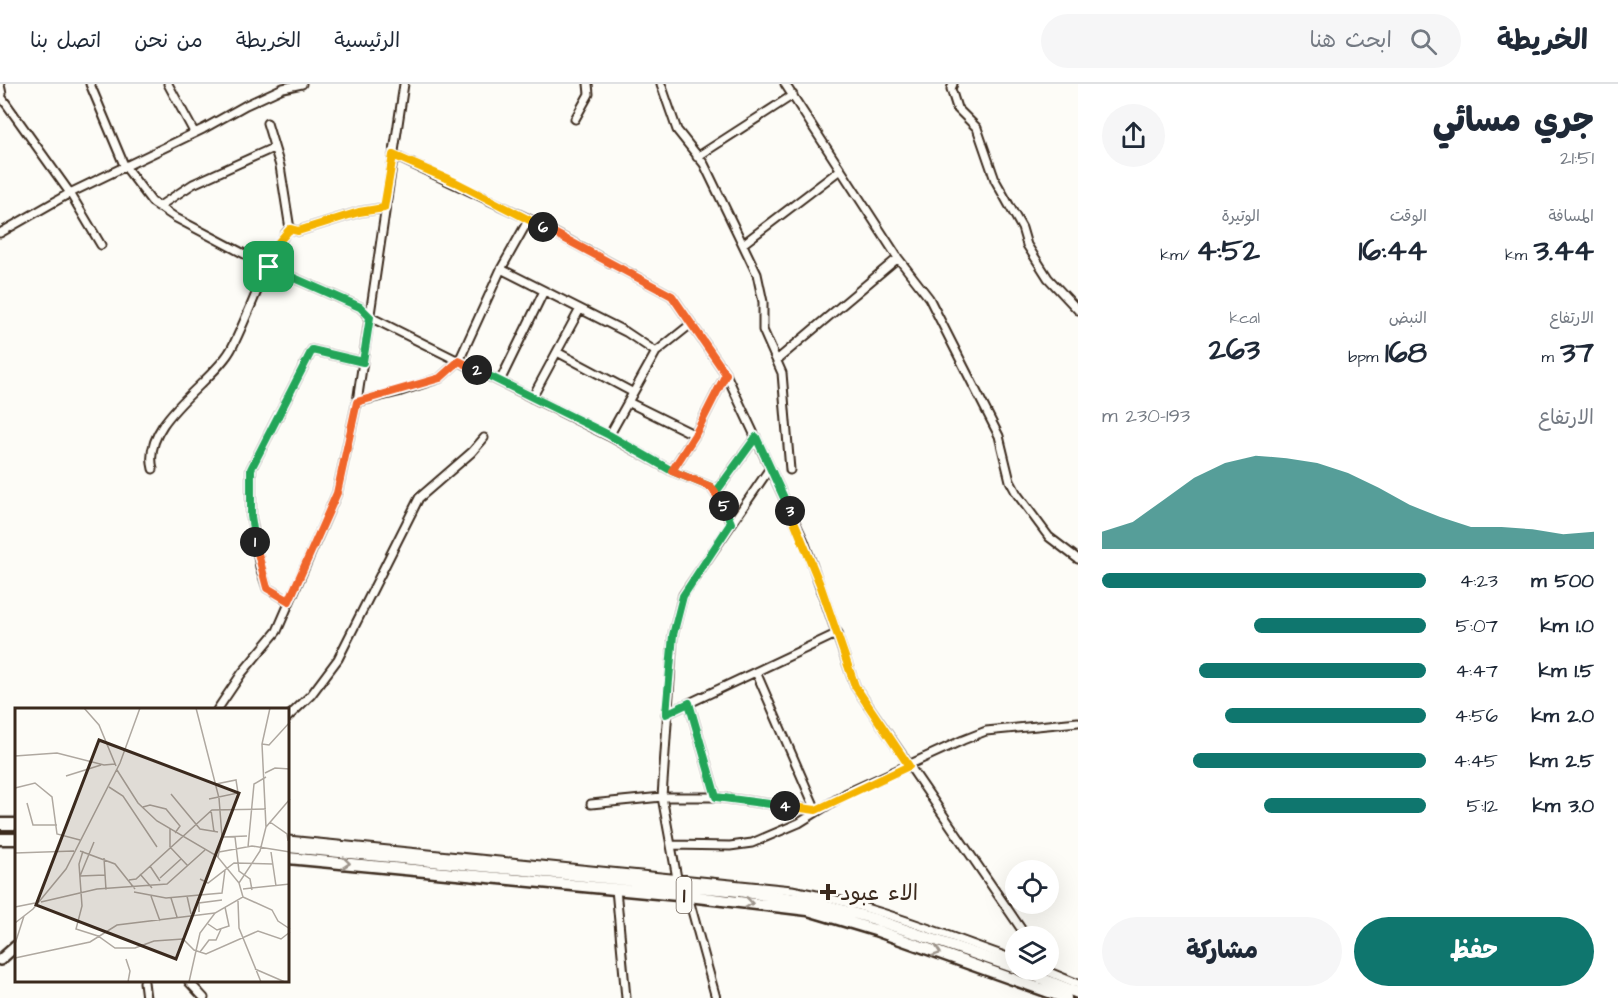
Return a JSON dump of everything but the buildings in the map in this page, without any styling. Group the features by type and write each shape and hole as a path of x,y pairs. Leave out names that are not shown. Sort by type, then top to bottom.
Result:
{"main road":[{"name":"1","path":"290,847 738,891 810,901 874,919 1005,964"},
{"name":"1","path":"290,858 688,896 808,910 875,930 1063,997"},
{"name":"1","path":"1046,980 1078,993"}],"street":[{"path":"0,84 1,94 70,193 101,245"},
{"path":"90,84 124,165 158,207 269,267 360,307 370,317 609,435 672,471 711,487 716,492 731,523"},
{"path":"168,84 194,132"},
{"path":"0,233 70,193 282,86 302,84"},
{"path":"218,708 242,673 273,638 337,493 357,402 404,84"},
{"path":"575,119 589,94 588,84"},
{"path":"661,84 677,130 704,164 760,284 763,302 763,330 778,359 785,391 790,470"},
{"path":"785,84 898,258 929,298 999,436 1010,481 1017,494 1049,537 1078,559"},
{"path":"953,84 951,89 957,108 977,128 995,180 1022,228 1027,245 1048,278 1078,310"},
{"path":"697,157 793,95"},
{"path":"153,469 152,455 163,428 231,350 269,267 277,244 290,229 284,187 267,123"},
{"path":"158,207 193,184 273,147"},
{"path":"393,155 528,219 672,296 726,374 756,437 804,541 855,686 1019,926"},
{"path":"743,244 840,170"},
{"path":"290,229 298,231 359,212 384,208"},
{"path":"357,402 440,378 459,361 501,269 528,219"},
{"path":"778,359 898,258"},
{"path":"501,269 626,332 656,351"},
{"path":"500,381 544,291"},
{"path":"532,398 580,309"},
{"path":"609,435 656,351 691,324"},
{"path":"289,601 267,588 260,567 251,516 251,469 312,350 363,362"},
{"path":"557,352 632,392"},
{"path":"672,471 695,435 726,374"},
{"path":"628,402 695,435"},
{"path":"716,492 756,437"},
{"path":"290,715 311,695 338,658 419,498 472,452 484,438"},
{"path":"677,878 662,796 673,635 683,596 770,468"},
{"path":"666,714 838,633"},
{"path":"756,672 816,810"},
{"path":"689,703 716,797"},
{"path":"671,845 730,846 752,843 799,823 816,810 986,731 1078,722"},
{"path":"591,804 662,796 716,797 816,810"},
{"path":"290,840 750,884 828,897 1005,956"},
{"path":"616,890 626,998"},
{"path":"688,896 716,998"},
{"path":"0,960 15,947"},
{"path":"1059,974 1078,984"},
{"path":"144,983 146,998"},
{"path":"191,983 204,998"}],"place":[{"name":"الاء عبود","path":"828,892"}],"route":[{"path":"269,267 277,244 286,231 290,229 298,231 369,209 384,208 393,155 455,182 672,296 726,374 695,435 672,471 711,487 716,492 731,523 683,596 673,635 666,714 689,703 716,797 816,810 847,793 909,766 855,686 804,541 756,437 716,492 711,487 672,471 609,435 459,361 440,378 357,402 337,493 289,601 267,588 260,567 251,516 251,469 312,350 363,362 370,317 360,307 269,267"}]}
